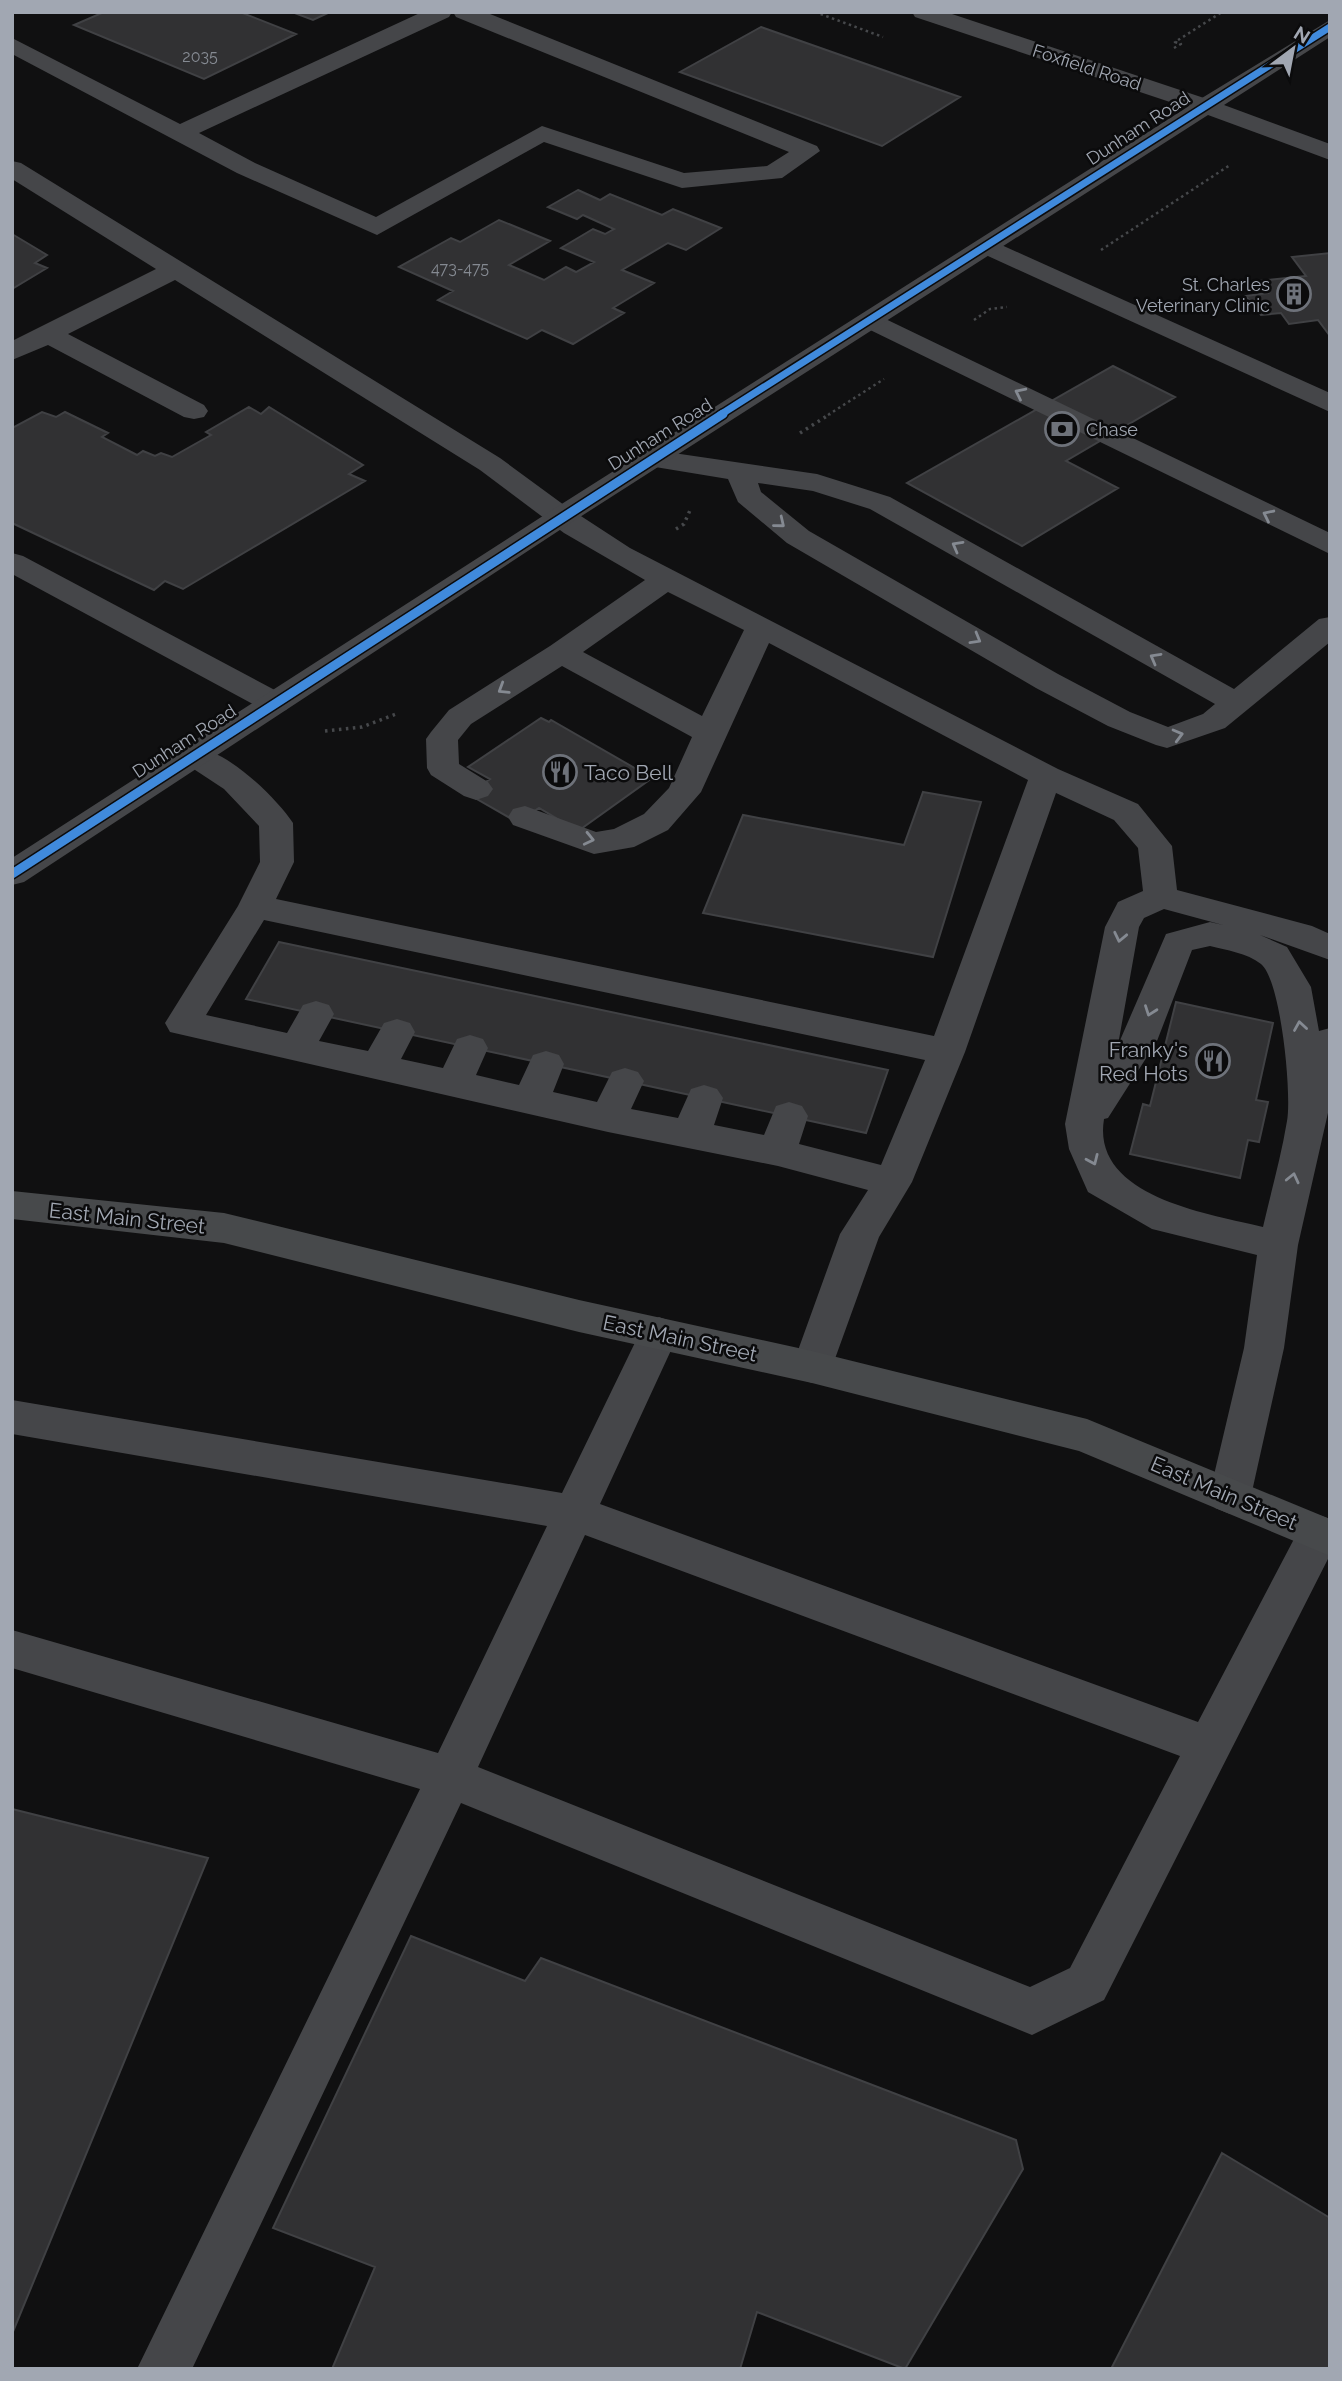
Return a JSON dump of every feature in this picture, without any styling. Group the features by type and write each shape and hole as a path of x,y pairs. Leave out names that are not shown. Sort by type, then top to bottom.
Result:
{"main road":[{"name":"East Main Street","path":"12,1205 224,1228 659,1333 812,1367 1087,1436 1324,1535"}],"street":[{"path":"180,133 441,12"},
{"path":"12,45 246,168 377,228 542,133 682,181 773,173 808,151 464,12"},
{"name":"Foxfield Road","path":"923,12 956,17 1330,153"},
{"name":"Dunham Road","path":"12,874 559,518 1330,27"},
{"path":"12,168 490,464 559,518 628,561 761,627 1046,776 1126,812 1155,846 1161,897"},
{"path":"986,246 1330,404"},
{"path":"12,352 176,269"},
{"path":"871,320 1330,545"},
{"path":"48,334 194,411"},
{"path":"653,459 817,483 880,503 1236,703"},
{"path":"740,471 748,496 798,537 1119,719 1167,738 1214,721 1330,626"},
{"path":"12,562 275,704"},
{"path":"476,789 443,768 442,739 460,717 561,653 666,579"},
{"path":"524,817 594,843 622,839 656,822 684,792 761,627"},
{"path":"561,653 710,733"},
{"path":"195,755 236,782 276,823 277,862 255,906 183,1023 608,1118 778,1152 893,1182"},
{"path":"812,1367 860,1234 893,1182 947,1052 1046,776"},
{"path":"1278,1245 1166,1219 1102,1182 1088,1149 1084,1124 1122,927 1130,910 1161,897 1300,934 1330,948"},
{"path":"255,906 354,942 430,959 815,1040 947,1052"},
{"path":"1084,1124 1139,1041 1178,942 1210,934 1244,942 1275,956 1293,988 1301,1032 1307,1118"},
{"path":"297,1048 316,1014"},
{"path":"379,1066 397,1032"},
{"path":"1230,1496 1264,1348 1278,1245 1307,1118 1330,1041"},
{"path":"454,1084 470,1048"},
{"path":"531,1101 546,1064"},
{"path":"608,1118 625,1081"},
{"path":"692,1134 704,1098"},
{"path":"778,1152 789,1116"},
{"path":"164,2369 450,1777 659,1333"},
{"path":"12,1417 574,1513 1210,1746"},
{"path":"12,1649 450,1777 1032,2011 1087,1984 1210,1746 1324,1535"}],"path":[{"path":"1169,51 1181,44 1175,41 1222,12"},
{"path":"1095,254 1225,166 1239,164"},
{"path":"968,324 990,309 1013,306"},
{"path":"795,436 886,378"},
{"path":"674,530 684,524 693,504"}],"building":[{"path":"104,12 240,12 296,34 204,79 74,25"},
{"path":"292,12 330,12 313,20"},
{"path":"761,27 960,97 882,146 680,72"},
{"path":"578,190 600,200 610,194 662,215 673,209 721,228 686,250 668,243 622,270 654,283 613,308 624,313 573,344 542,330 527,339 438,300 453,291 399,267 451,238 460,242 499,220 550,241 509,265 544,280 566,267 576,272 594,262 561,248 593,229 605,234 614,229 583,215 577,219 548,207"},
{"path":"12,234 47,255 35,263 47,268 12,289"},
{"name":"St. Charles Veterinary Clinic","path":"1330,253 1330,336 1318,320 1289,324 1281,313 1261,315 1246,296 1268,293 1259,281 1306,276 1292,257"},
{"name":"Chase","path":"1113,366 1175,397 1066,461 1118,488 1022,546 907,483"},
{"path":"249,407 261,414 269,407 363,465 349,474 365,481 183,589 165,581 154,590 12,523 12,428 42,412 56,417 65,412 108,433 102,437 137,455 143,451 155,456 161,453 172,457 211,435 206,432"},
{"name":"Taco Bell","path":"541,718 549,722 551,720 652,778 578,831 539,808 517,822 468,794 490,779 468,767"},
{"path":"923,792 981,802 933,957 703,913 743,815 904,845"},
{"path":"279,942 888,1070 866,1133 246,999"},
{"name":"Franky's Red Hots","path":"1176,1002 1273,1023 1256,1100 1268,1102 1259,1142 1248,1140 1240,1178 1130,1154 1143,1104 1150,1106"},
{"path":"12,1809 208,1858 12,2334"},
{"path":"411,1936 525,1981 541,1958 1016,2140 1023,2169 905,2369 757,2312 740,2369 332,2369 375,2267 273,2228"},
{"path":"1222,2153 1330,2218 1330,2369 1111,2369"}],"cycle path":[{"path":"12,874 559,518 1330,27"}],"place":[{"name":"St. Charles Veterinary Clinic","path":"1294,294"},
{"name":"Chase","path":"1062,429"},
{"name":"Taco Bell","path":"560,772"},
{"name":"Franky's Red Hots","path":"1213,1061"}]}
